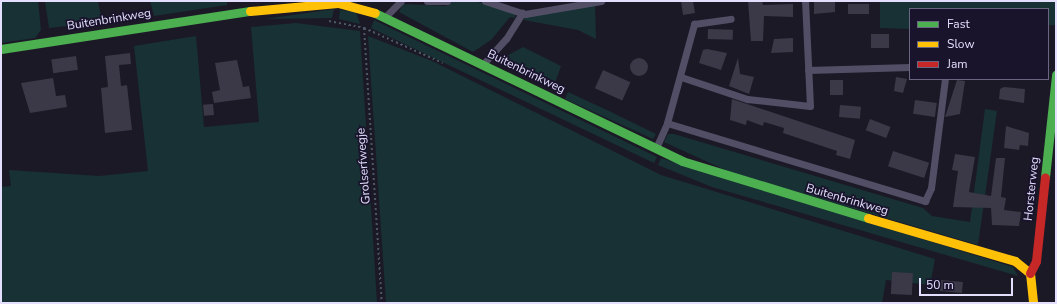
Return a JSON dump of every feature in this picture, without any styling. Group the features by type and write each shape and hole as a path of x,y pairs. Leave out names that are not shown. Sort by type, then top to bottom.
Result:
{"main road":[{"name":"Buitenbrinkweg","path":"1,49 299,4 338,3 386,16 655,150 746,183 1015,261 1030,273"},
{"name":"Horsterweg","path":"1030,273 1036,261 1056,75"},
{"path":"1030,273 1034,285 1033,303"}],"lane":[{"path":"386,16 401,1"},
{"path":"427,1 447,1"},
{"path":"484,1 522,13 602,1"},
{"path":"681,77 747,99 810,106 805,1"},
{"path":"482,64 506,39 522,13"},
{"path":"655,150 667,123 681,77 694,24 731,19"},
{"path":"808,70 909,67"},
{"path":"667,123 925,201 931,188 945,80"}],"path":[{"name":"Grolserfwegje","path":"364,28 382,303"}],"green space":[{"path":"1,1 38,1 41,30 35,38 1,43"},
{"path":"45,1 98,1 102,22 49,28"},
{"path":"150,1 227,1 227,5 154,16"},
{"path":"452,1 474,1 516,13 515,18 510,17 491,40 473,52 399,12 403,4 446,6"},
{"path":"880,1 1056,1 1056,25 1049,25 1049,8 909,8 909,29 880,28"},
{"path":"595,5 596,39 578,30 524,20 525,16"},
{"path":"334,9 332,18 265,19"},
{"path":"340,10 356,12 360,24 339,19"},
{"path":"374,20 657,157 654,163 371,28"},
{"path":"296,23 360,31 377,303 1,303 1,187 11,186 9,170 99,176 148,171 134,46 196,36 204,127 259,122 251,27"},
{"path":"368,36 432,61 661,175 935,259 930,285 886,280 882,303 386,303"},
{"path":"523,47 561,66 555,83 559,86 557,89 501,63 505,57"},
{"path":"568,92 656,134 653,139 565,99"},
{"path":"985,109 997,111 978,245 732,173 664,142 668,134 674,134 923,208 932,216 970,222"},
{"path":"661,158 1013,267 1018,276 712,187 658,165"}],"building":[{"path":"681,1 693,1 695,13 683,15"},
{"path":"748,1 762,1 763,5 793,4 793,17 764,16 763,41 751,41"},
{"path":"814,1 835,1 835,12 814,14"},
{"path":"848,4 869,4 869,14 848,14"},
{"path":"708,29 733,30 733,40 708,39"},
{"path":"871,34 889,34 889,48 871,48"},
{"path":"793,38 793,52 771,53 774,39"},
{"path":"707,49 727,53 721,70 699,63 703,50"},
{"path":"130,53 131,64 119,65 121,86 127,85 132,130 105,133 101,88 108,87 105,56"},
{"path":"76,56 78,70 53,73 51,59"},
{"path":"639,58 645,61 648,67 645,73 639,76 633,73 630,67 633,61"},
{"path":"738,58 740,74 754,77 749,94 729,86"},
{"path":"237,60 243,87 249,86 251,98 214,103 212,92 220,90 215,63"},
{"path":"603,70 630,82 622,100 595,88"},
{"path":"896,77 907,79 903,93 894,91"},
{"path":"53,78 56,96 65,95 67,107 30,113 21,83"},
{"path":"830,80 843,80 843,95 830,95"},
{"path":"957,80 965,81 960,114 945,117"},
{"path":"1004,87 1025,89 1024,103 999,99 1000,89"},
{"path":"732,99 855,140 850,159 836,155 837,151 783,133 784,128 764,122 763,126 747,120 746,125 730,120"},
{"path":"915,100 937,103 935,117 913,114"},
{"path":"213,104 214,115 204,116 203,105"},
{"path":"840,105 861,107 860,119 839,117"},
{"path":"870,119 891,127 886,138 866,130"},
{"path":"1006,126 1029,133 1028,146 1020,145 1019,150 1004,148"},
{"path":"893,151 929,163 924,178 888,166"},
{"path":"955,154 975,157 969,192 991,196 996,158 1005,158 1001,197 1006,198 1004,210 1021,212 1019,226 992,225 991,208 953,207 958,171 952,170"},
{"path":"892,272 913,273 912,295 891,294"},
{"path":"941,280 963,282 962,293 940,291"}],"traffic: fast":[{"path":"1,49 250,11"},
{"path":"375,13 682,161 868,218"},
{"path":"1045,177 1056,75"}],"traffic: slow":[{"path":"250,11 338,3 375,13"},
{"path":"868,218 1015,261 1030,273 1033,303"}],"traffic: jam":[{"path":"1030,273 1036,261 1045,177"}]}
